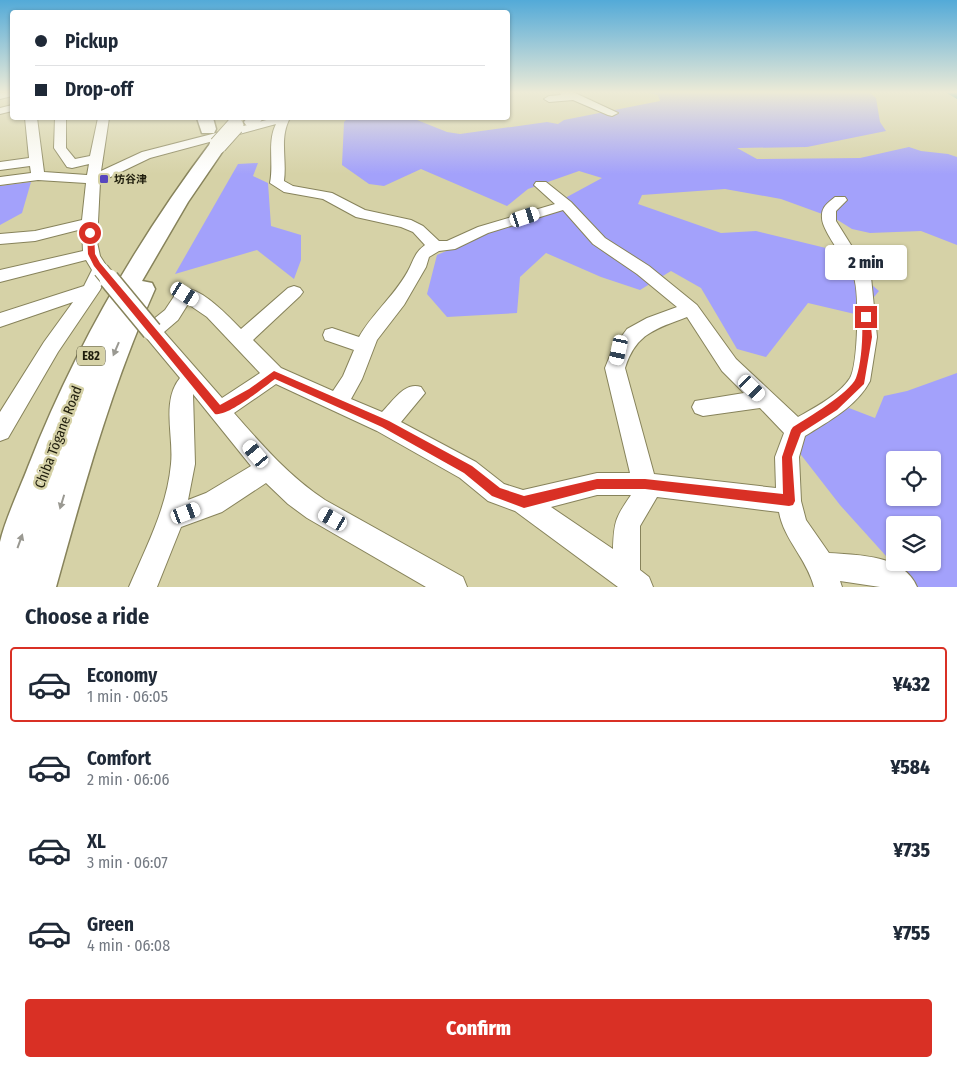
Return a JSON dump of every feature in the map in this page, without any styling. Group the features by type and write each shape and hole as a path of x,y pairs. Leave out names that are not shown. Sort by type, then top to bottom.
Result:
{"highway":[{"name":"Chiba Tōgane Road","path":"4,587 57,436 107,322 167,219 228,129"},
{"name":"Chiba Tōgane Road","path":"36,587 81,440 127,324 171,239 198,196 228,129"}],"street":[{"path":"35,120 49,127 60,148 72,164 96,160"},
{"path":"0,432 51,347 91,290 96,262 90,223 96,160 104,120"},
{"path":"0,181 38,176 94,179 146,155 277,120"},
{"path":"284,120 277,134 279,170 277,183 289,189 327,196 361,214 406,223 418,229 435,246"},
{"path":"38,176 36,161 49,127"},
{"path":"0,166 36,161"},
{"path":"541,185 566,205 599,241 643,270 691,309 729,365 796,430"},
{"path":"840,200 829,210 830,221 863,277 867,337 860,381 834,407 796,430 787,457 789,501 794,525 825,577 883,573 903,587"},
{"path":"338,402 352,379 369,338 398,301 418,267 422,256 435,246 449,246 483,230 566,205"},
{"path":"0,239 35,236 90,223"},
{"path":"0,276 20,271 96,262"},
{"path":"96,262 191,379 268,468 297,496 441,584"},
{"path":"0,320 91,290"},
{"path":"240,339 250,333 294,292"},
{"path":"152,331 176,312 185,294 213,312 274,374 385,424 468,470 496,492 524,502 633,581"},
{"path":"633,581 627,523 646,495 645,484 615,368 619,350 638,329 691,309"},
{"path":"332,335 366,347"},
{"path":"219,411 252,392 274,374"},
{"path":"143,587 172,518 183,464 181,397 184,388 191,379"},
{"path":"385,424 414,393"},
{"path":"703,407 764,399"},
{"path":"172,518 213,502 268,468"},
{"path":"524,502 597,484 645,484 789,501"}],"shaded area":[{"path":"880,119 886,131 807,147 737,148 757,159 860,158 909,147 957,157 957,245 921,231 870,233 852,229 836,219 781,199 725,189 642,195 638,204 721,233 756,231 830,249 879,291 859,315 808,303 766,357 737,349 701,288 671,271 640,290 601,277 546,253 520,277 517,313 447,317 427,294 437,255 554,204 602,178 579,171 528,189 507,206 421,169 384,186 369,184 342,165 344,122 346,120 417,120 447,132 460,134 547,122 558,124 564,120"},
{"path":"258,163 253,176 268,183 271,226 301,235 301,260 294,279 257,250 175,274 238,164"},
{"path":"31,182 22,213 0,225 0,186"},
{"path":"957,373 957,587 914,587 900,571 941,571 941,516 886,516 886,556 840,505 791,442 849,408 875,418 884,396 907,391"}],"place":[{"name":"坊谷津","path":"104,179"}],"route":[{"path":"90,233 91,254 96,264 219,411 252,392 274,374 385,424 468,470 496,492 524,502 597,484 645,484 789,501 787,457 796,430 834,407 860,381 867,337 866,317"}]}
